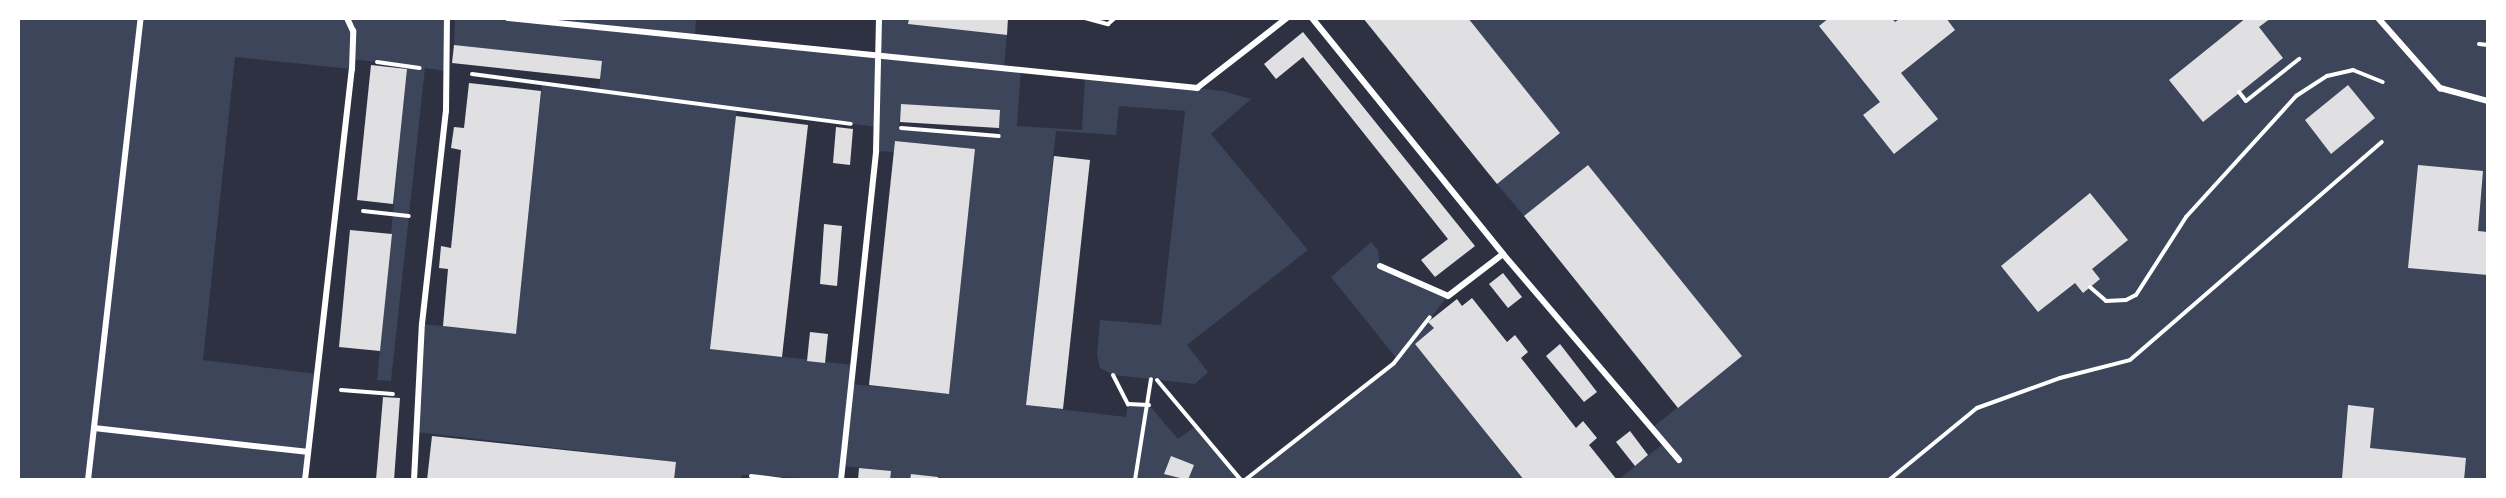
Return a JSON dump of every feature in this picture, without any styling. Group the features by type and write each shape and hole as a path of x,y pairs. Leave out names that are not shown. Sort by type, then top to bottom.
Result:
{"street":[{"path":"88,480 141,18"},
{"path":"304,480 352,58 353,31 347,18"},
{"path":"414,480 418,396 446,111 447,18"},
{"path":"508,18 1197,88 1287,18"},
{"path":"841,480 878,127 879,18"},
{"path":"1312,18 1503,254 1679,460"},
{"path":"2378,18 2440,88 2488,101"},
{"path":"1380,266 1448,296 1503,254"},
{"path":"94,428 308,452"}],"path":[{"path":"1084,18 1108,24 1115,18"},
{"path":"2479,44 2488,45"},
{"path":"352,58 878,127 999,136"},
{"path":"2239,92 2246,101 2299,59"},
{"path":"2090,286 2106,301 2126,300 2136,295 2186,217 2296,96 2327,76 2353,70 2383,82"},
{"path":"1889,480 1977,408 2060,378 2130,360 2382,142"},
{"path":"336,208 434,219"},
{"path":"1135,480 1154,380 1243,480 1394,363 1448,296"},
{"path":"1113,375 1128,404 1149,405"},
{"path":"315,388 418,396"},
{"path":"751,476 783,480"}],"shaded area":[{"path":"18,18 447,18 446,71 425,68 391,381 377,380 407,66 352,59 352,69 235,57 203,360 317,374 305,480 18,480"},
{"path":"455,18 696,18 695,36 877,55 879,18 909,18 908,24 1007,35 1004,67 1021,69 1017,126 1082,130 1085,76 1223,91 1251,99 1211,134 1308,250 1187,345 1208,372 1195,384 1113,375 1100,368 1097,355 1100,320 1161,325 1185,111 1119,106 1116,135 1056,131 1026,405 1126,417 1128,404 1149,405 1178,439 1196,426 1241,480 938,480 938,477 911,474 910,480 890,480 890,471 843,466 841,480 742,475 741,480 674,480 676,462 416,432 422,324 516,333 542,84 599,91 602,61 454,45","holes":["901,104 1000,110 999,136 899,128","737,109 877,127 876,151 894,152 896,141 975,149 949,394 851,384 853,365 710,348"]},
{"path":"1468,18 2488,18 2488,480 1618,480 1664,443 1652,428 1742,356 1588,165 1524,216 1497,184 1560,133"},
{"path":"1371,242 1378,250 1380,266 1448,296 1428,321 1434,328 1415,344 1524,480 1245,480 1397,359 1331,277"}],"building":[{"path":"909,18 1008,18 1007,35 908,24"},
{"path":"1363,18 1468,18 1560,133 1497,184"},
{"path":"1829,18 1892,18 1895,22 1901,18 1946,18 1955,30 1901,73 1938,119 1894,154 1863,115 1880,102 1819,26"},
{"path":"2246,18 2271,18 2259,27 2283,58 2203,122 2169,80"},
{"path":"1303,32 1475,246 1435,277 1421,260 1448,239 1303,57 1276,79 1264,64"},
{"path":"454,45 602,61 600,79 452,63"},
{"path":"371,65 407,69 393,204 357,200"},
{"path":"469,83 541,91 516,334 443,326 448,269 439,268 441,246 451,248 461,150 451,148 454,127 464,128"},
{"path":"2348,85 2375,118 2331,154 2305,120"},
{"path":"901,104 1000,110 999,128 900,122"},
{"path":"736,116 808,125 782,357 710,349"},
{"path":"836,127 853,129 850,165 833,163"},
{"path":"895,141 975,149 949,394 869,385"},
{"path":"1054,156 1090,160 1063,409 1026,405"},
{"path":"1588,165 1742,356 1678,408 1524,216"},
{"path":"2418,165 2483,171 2478,231 2488,232 2488,275 2408,268"},
{"path":"2090,193 2128,240 2092,269 2100,279 2083,293 2075,283 2038,312 2001,266"},
{"path":"824,224 842,226 837,286 820,284"},
{"path":"350,230 392,234 380,351 339,347"},
{"path":"1503,273 1522,297 1508,308 1489,284"},
{"path":"1472,298 1507,342 1515,335 1528,352 1521,358 1576,428 1583,421 1597,438 1589,445 1617,480 1524,480 1415,344 1434,328 1428,322 1457,299 1462,306"},
{"path":"810,332 828,334 825,363 807,361"},
{"path":"1560,344 1597,392 1584,402 1546,356"},
{"path":"383,397 400,398 394,480 376,480"},
{"path":"2348,405 2374,408 2370,448 2466,458 2464,480 2342,479"},
{"path":"1630,431 1648,455 1635,466 1616,442"},
{"path":"432,436 676,462 674,480 427,480"},
{"path":"1171,456 1194,465 1188,480 1164,474"},
{"path":"859,468 891,471 890,480 858,480"},
{"path":"911,474 938,477 938,480 910,480"}]}
